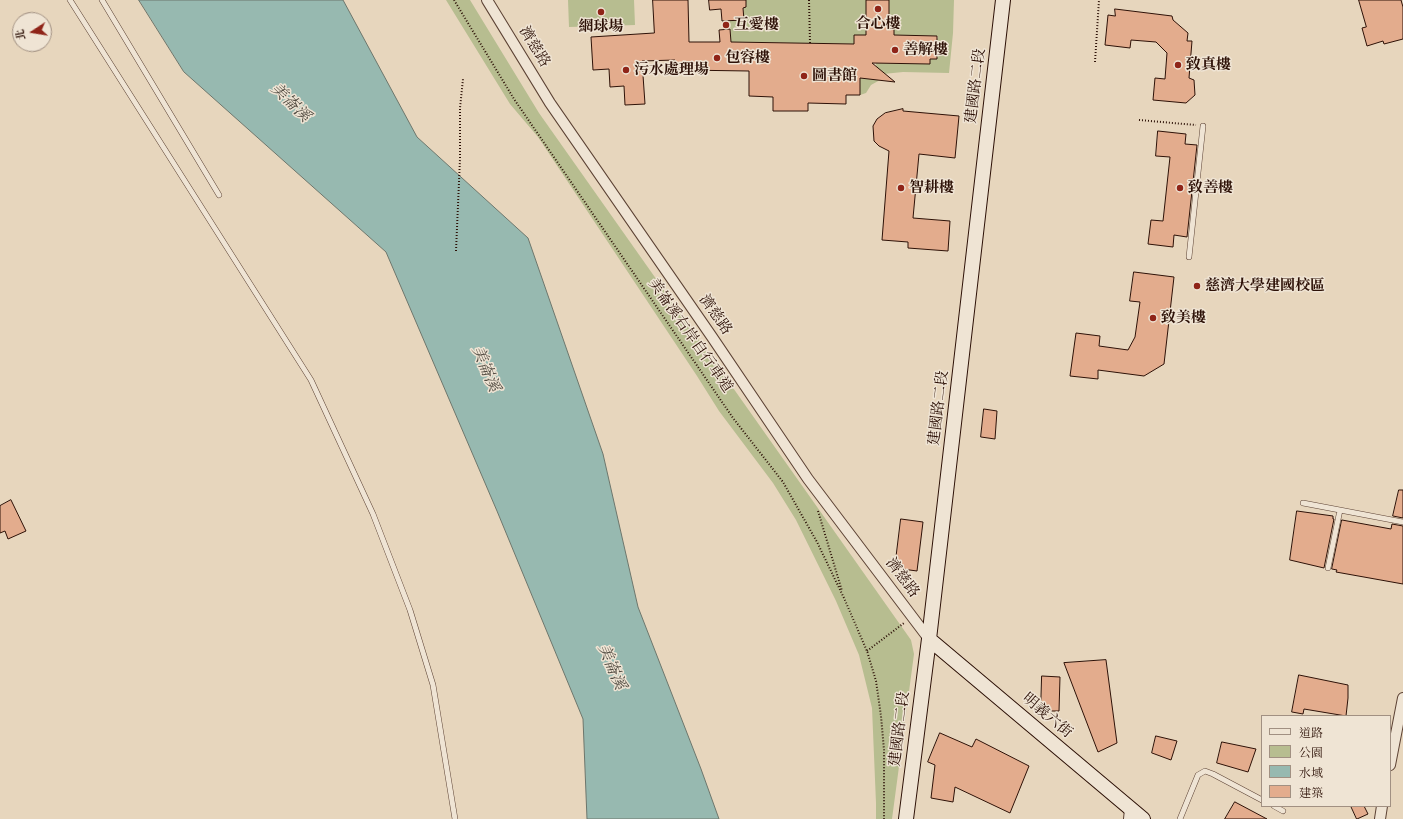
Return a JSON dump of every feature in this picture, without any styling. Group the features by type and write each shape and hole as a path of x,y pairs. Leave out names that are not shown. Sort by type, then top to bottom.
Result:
{"street":[{"name":"濟慈路","path":"487,0 550,103 808,479 929,639"},
{"name":"建國路二段","path":"906,819 929,639 1003,0"},
{"name":"明義六街","path":"929,639 1129,814 1143,819"},
{"path":"1391,756 1394,728 1403,698"},
{"path":"1380,819 1382,807"}],"lane":[{"path":"70,0 310,380 373,514 410,610 433,685 455,819"},
{"path":"102,0 220,195"},
{"path":"1189,257 1203,126"},
{"path":"1303,503 1403,522"},
{"path":"1328,568 1340,510"},
{"path":"1180,819 1198,775 1205,771 1261,799"},
{"path":"1276,807 1283,811"}],"path":[{"name":"美崙溪右岸自行車道","path":"454,0 518,105 733,418 783,482 817,542 844,598"},
{"path":"809,0 810,43"},
{"path":"1095,62 1099,0"},
{"path":"456,251 460,159 460,108 463,79"},
{"path":"1139,120 1203,126"},
{"path":"822,498 816,504 844,598 867,651 876,681 884,750 884,819"},
{"path":"867,651 912,617"}],"green space":[{"path":"446,0 470,0 539,113 911,640 914,654 892,819 876,819 872,708 859,655 836,601 796,520 773,483 719,411 538,137 510,104"},
{"name":"網球場","path":"568,0 634,0 635,25 569,27"},
{"path":"743,0 866,0 884,35 854,35 854,44 731,42 730,21 744,20"},
{"path":"889,0 954,0 953,33 949,73 877,73 876,63 930,64 930,59 938,38 938,36 894,35 889,25"},
{"path":"860,57 880,80 871,85 866,93 860,95"}],"water":[{"name":"美崙溪","path":"139,0 343,0 417,137 528,238 603,454 638,607 719,819 587,819 583,719 497,511 386,252 184,72"}],"building":[{"path":"653,0 688,0 689,42 720,42 719,30 730,29 731,42 854,44 854,35 866,35 866,0 889,0 889,25 894,25 894,35 937,36 937,59 930,59 930,64 872,63 895,82 860,78 860,95 846,95 846,104 808,103 808,111 773,111 773,97 749,96 749,71 682,70 675,69 675,60 642,61 645,104 625,105 624,86 610,87 609,69 593,70 591,37 654,33"},
{"name":"互愛樓","path":"709,0 746,0 746,7 743,8 744,20 722,21 721,9 710,10"},
{"path":"1359,0 1401,0 1403,7 1403,39 1384,44 1383,41 1367,46 1362,28 1366,27"},
{"name":"致真樓","path":"1115,9 1172,16 1173,20 1188,33 1187,41 1192,41 1189,78 1194,80 1195,95 1186,103 1153,100 1155,78 1165,79 1167,53 1156,42 1131,40 1130,48 1105,45 1108,15 1115,16"},
{"name":"智耕樓","path":"903,109 903,111 959,116 955,158 919,154 913,218 950,221 948,251 908,248 908,242 882,240 889,151 879,146 874,141 873,126 877,119 885,113"},
{"name":"致善樓","path":"1158,131 1186,134 1185,144 1197,145 1187,237 1174,235 1173,247 1148,244 1151,220 1163,221 1170,157 1156,156"},
{"name":"致美樓","path":"1134,272 1174,277 1164,364 1144,376 1098,370 1098,379 1070,376 1076,333 1100,336 1099,346 1128,350 1135,337 1140,302 1130,301"},
{"path":"984,409 997,411 995,439 981,437"},
{"path":"1399,490 1403,490 1403,518 1393,516"},
{"path":"11,500 26,531 8,539 5,531 0,533 0,506"},
{"path":"1297,511 1333,516 1334,519 1324,568 1290,560"},
{"path":"901,519 923,522 917,571 895,568"},
{"path":"1342,520 1391,529 1392,524 1403,526 1403,584 1336,572 1337,570 1332,569"},
{"path":"1106,660 1117,743 1098,752 1064,663"},
{"path":"1299,675 1348,685 1346,715 1304,709 1303,714 1292,712"},
{"path":"1042,676 1060,677 1059,711 1041,711"},
{"path":"940,733 972,747 976,739 1029,766 1010,813 955,787 953,802 931,798 935,765 928,762"},
{"path":"1156,736 1177,741 1171,760 1152,753"},
{"path":"1222,742 1256,749 1248,772 1217,763"},
{"path":"1235,802 1267,819 1225,819"},
{"path":"1351,807 1364,807 1368,814 1357,819"}],"place":[{"name":"合心樓","path":"878,9"},
{"name":"網球場","path":"601,12"},
{"name":"互愛樓","path":"726,25"},
{"name":"善解樓","path":"895,50"},
{"name":"包容樓","path":"717,58"},
{"name":"致真樓","path":"1178,65"},
{"name":"污水處理場","path":"626,70"},
{"name":"圖書館","path":"804,76"},
{"name":"智耕樓","path":"901,188"},
{"name":"致善樓","path":"1180,188"},
{"name":"慈濟大學建國校區","path":"1197,286"},
{"name":"致美樓","path":"1153,318"}]}
